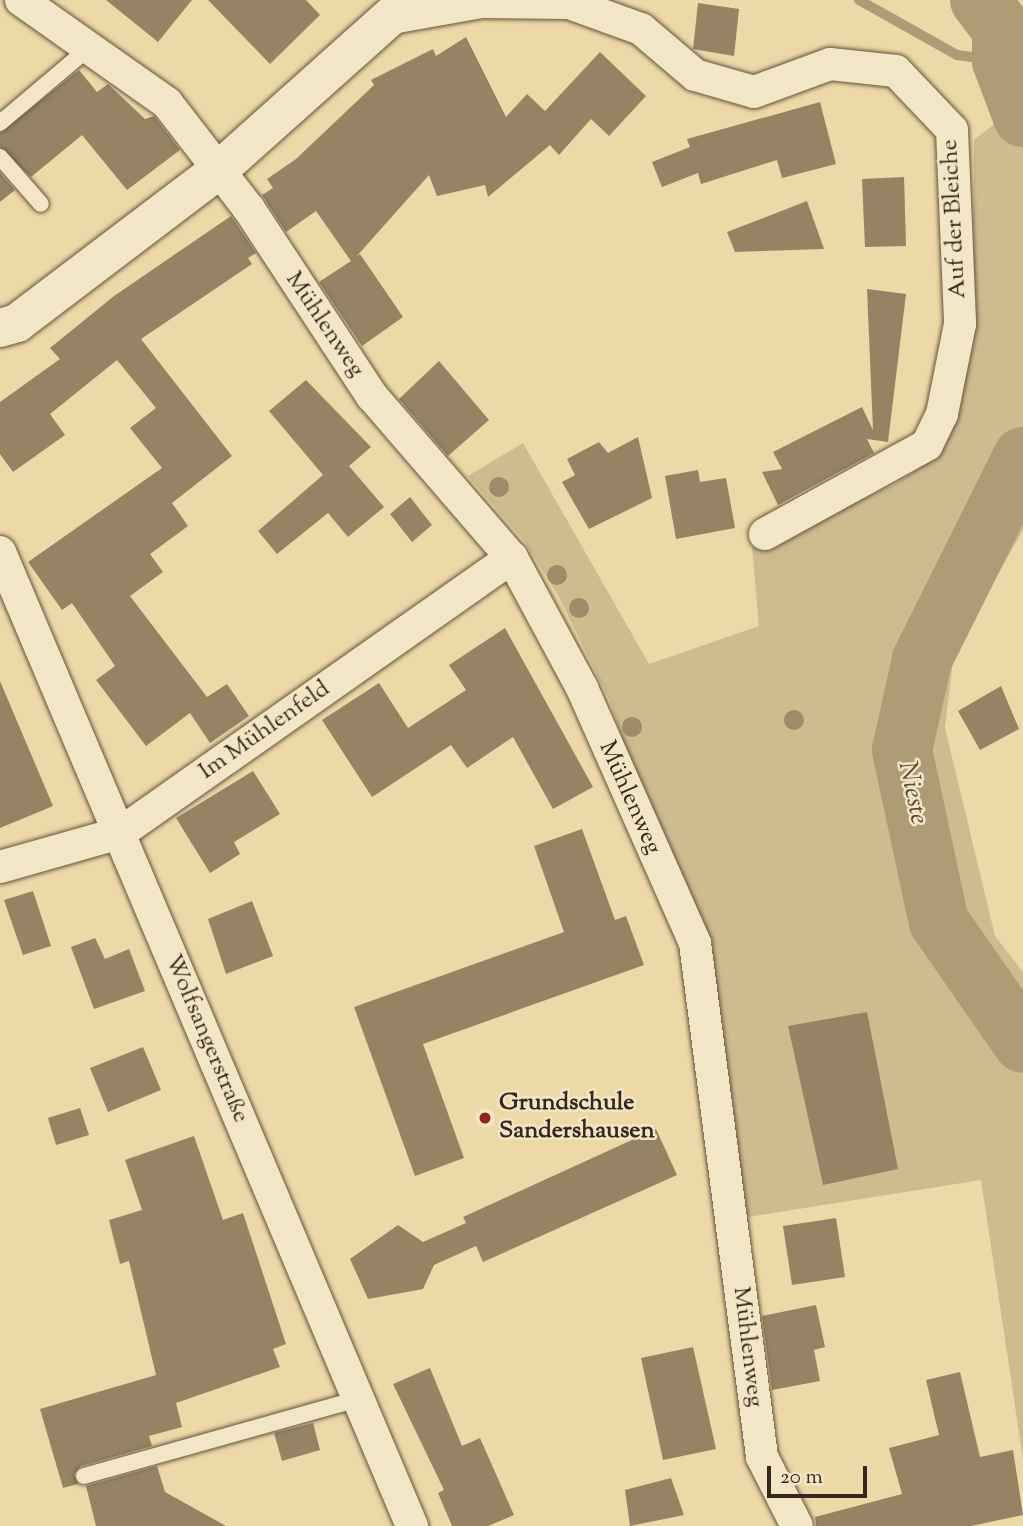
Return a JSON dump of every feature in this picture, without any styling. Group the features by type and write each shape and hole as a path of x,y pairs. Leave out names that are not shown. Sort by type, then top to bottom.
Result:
{"main road":[{"path":"0,328 17,323 219,169 398,9"}],"street":[{"name":"Mühlenweg","path":"21,0 167,103 219,169 372,396 513,558 582,688 695,943 762,1457 797,1526"},
{"name":"Auf der Bleiche","path":"398,9 481,2 569,3 641,29 695,75 754,92 831,64 896,71 952,130 960,324 942,414 927,445 765,534"},
{"name":"Wolfsangerstraße","path":"0,552 412,1526"},
{"name":"Im Mühlenfeld","path":"0,867 120,833 513,558"}],"lane":[{"path":"0,123 90,47"},
{"path":"0,156 41,204"},
{"path":"85,1476 358,1399"}],"shaded area":[{"path":"1023,101 1023,530 954,652 945,728 995,936 1023,972 1023,1459 981,1180 748,1217 707,945 643,800 610,701 558,595 525,542 468,476 523,443 649,664 759,626 752,546 895,484 936,457 953,420 973,321 974,140"}],"building":[{"path":"106,0 192,0 158,42"},
{"path":"208,0 306,0 320,15 270,64"},
{"path":"698,3 739,9 734,56 693,49"},
{"path":"466,37 506,117 527,94 545,111 600,52 646,96 609,136 591,119 559,155 550,145 488,197 485,185 437,196 429,175 356,257 360,254 403,317 362,346 319,282 351,261 316,211 286,232 262,195 273,188 267,179 296,159 374,85 371,80 433,49 436,56"},
{"path":"79,70 97,92 108,84 145,119 154,116 180,150 127,190 82,135 31,177 0,147 0,133"},
{"path":"820,102 836,164 782,178 777,160 701,184 698,173 662,187 652,162 690,147 687,139"},
{"path":"0,173 15,190 0,202"},
{"path":"904,177 906,246 865,247 862,179"},
{"path":"807,201 824,249 735,252 727,232"},
{"path":"231,216 256,253 248,258 252,264 141,339 232,456 172,503 188,526 150,554 163,572 130,596 207,697 227,684 249,716 210,743 190,713 146,746 96,680 115,666 72,603 62,610 28,562 162,468 130,428 156,408 117,360 50,414 65,435 13,472 0,454 0,402 60,359 50,348 114,296"},
{"path":"867,289 906,294 888,442 867,439 874,453 778,505 762,472 782,469 773,452 862,407 873,430"},
{"path":"439,361 489,420 448,456 399,399"},
{"path":"306,380 371,447 349,466 384,507 348,537 328,513 277,554 258,531 323,475 269,411"},
{"path":"638,437 652,498 589,529 562,482 575,475 567,459 599,442 608,453"},
{"path":"698,470 700,482 726,478 735,528 676,539 665,476"},
{"path":"410,497 432,525 412,542 390,514"},
{"path":"505,628 593,787 553,809 513,737 467,768 451,745 372,797 322,720 379,683 408,728 466,690 449,665"},
{"path":"0,681 53,806 0,828"},
{"path":"1001,686 1019,729 980,750 958,711"},
{"path":"253,771 280,814 234,842 240,854 210,873 176,818"},
{"path":"582,829 615,920 626,916 644,965 423,1044 464,1158 415,1176 354,1007 564,932 534,846"},
{"path":"33,891 51,946 23,955 4,900"},
{"path":"252,901 273,956 226,974 208,919"},
{"path":"95,938 105,959 129,949 145,991 94,1009 71,947"},
{"path":"867,1012 898,1169 823,1185 788,1026"},
{"path":"143,1047 161,1090 108,1112 90,1068"},
{"path":"80,1108 89,1135 56,1145 48,1118"},
{"path":"656,1129 677,1175 483,1262 476,1246 434,1265 423,1289 368,1299 350,1259 398,1225 423,1242 466,1223 463,1217"},
{"path":"194,1136 223,1220 243,1213 286,1344 273,1349 280,1367 176,1403 182,1427 149,1436 152,1446 81,1466 74,1474 78,1484 63,1488 40,1409 156,1375 129,1261 120,1264 109,1220 142,1210 125,1160"},
{"path":"836,1218 845,1277 792,1285 783,1226"},
{"path":"816,1305 825,1347 814,1350 820,1381 772,1390 762,1316"},
{"path":"693,1347 716,1449 663,1460 641,1358"},
{"path":"430,1368 462,1446 480,1438 514,1515 488,1526 452,1526 438,1493 444,1490 393,1384"},
{"path":"960,1372 980,1457 1013,1450 1023,1515 971,1526 816,1526 815,1517 902,1494 889,1448 939,1435 926,1380"},
{"path":"313,1423 320,1450 282,1461 274,1433"},
{"path":"157,1466 165,1492 226,1526 96,1526 86,1486"},
{"path":"671,1478 684,1515 630,1526 625,1490"}],"waterway":[{"name":"Nieste","path":"859,0 957,55 1002,61"},
{"name":"Nieste","path":"980,0 1002,29 1002,61 1023,117"},
{"name":"Nieste","path":"1023,457 922,660 902,750 939,922 1023,1043"}],"place":[{"name":"Grundschule Sandershausen","path":"485,1118"}]}
